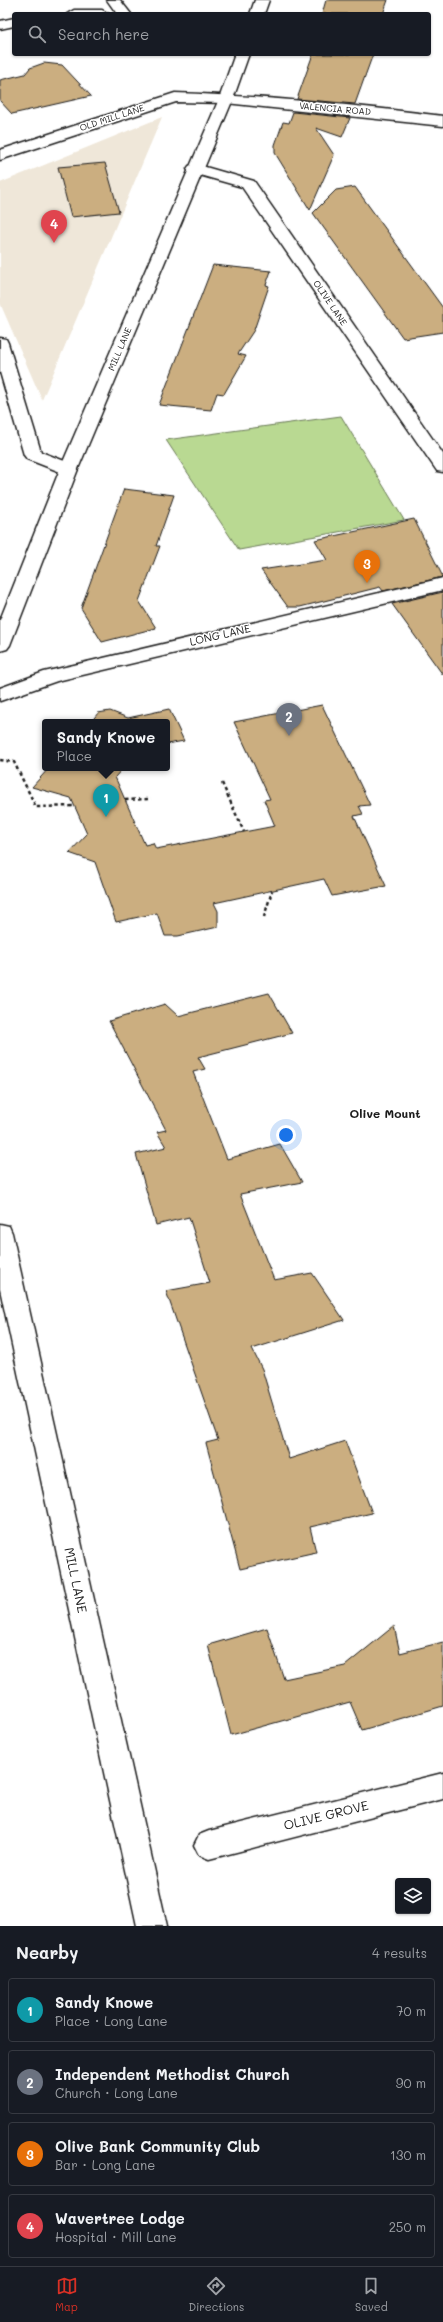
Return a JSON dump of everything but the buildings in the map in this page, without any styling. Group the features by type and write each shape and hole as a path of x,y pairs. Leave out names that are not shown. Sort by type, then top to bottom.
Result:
{"street":[{"path":"258,12 262,0"},
{"name":"MILL LANE","path":"0,645 69,469 226,99 241,56"},
{"name":"OLD MILL LANE","path":"3,149 175,97 226,99"},
{"name":"VALENCIA ROAD","path":"226,99 397,115 443,121"},
{"name":"OLIVE LANE","path":"195,169 248,184 443,468"},
{"path":"0,344 33,454 69,469"},
{"name":"LONG LANE","path":"0,696 51,676 443,584"},
{"name":"MILL LANE","path":"0,1233 152,1926"},
{"name":"OLIVE GROVE","path":"209,1844 443,1786"}],"lane":[{"path":"113,0 122,12"},
{"path":"0,25 12,22"}],"path":[{"path":"0,760 14,762 36,807 75,806"},
{"path":"222,783 244,832"},
{"path":"125,800 151,799"},
{"path":"264,917 272,891"}],"shaded area":[{"path":"162,117 42,400 0,303 0,183"}],"green space":[{"path":"341,416 404,520 239,550 166,440"}],"place":[{"name":"Wavertree Lodge","path":"54,243"},
{"name":"Olive Bank Community Club","path":"367,583"},
{"name":"Independent Methodist Church","path":"289,736"},
{"name":"Sandy Knowe","path":"106,817"}],"district":[{"name":"Olive Mount","path":"385,1114"}]}
